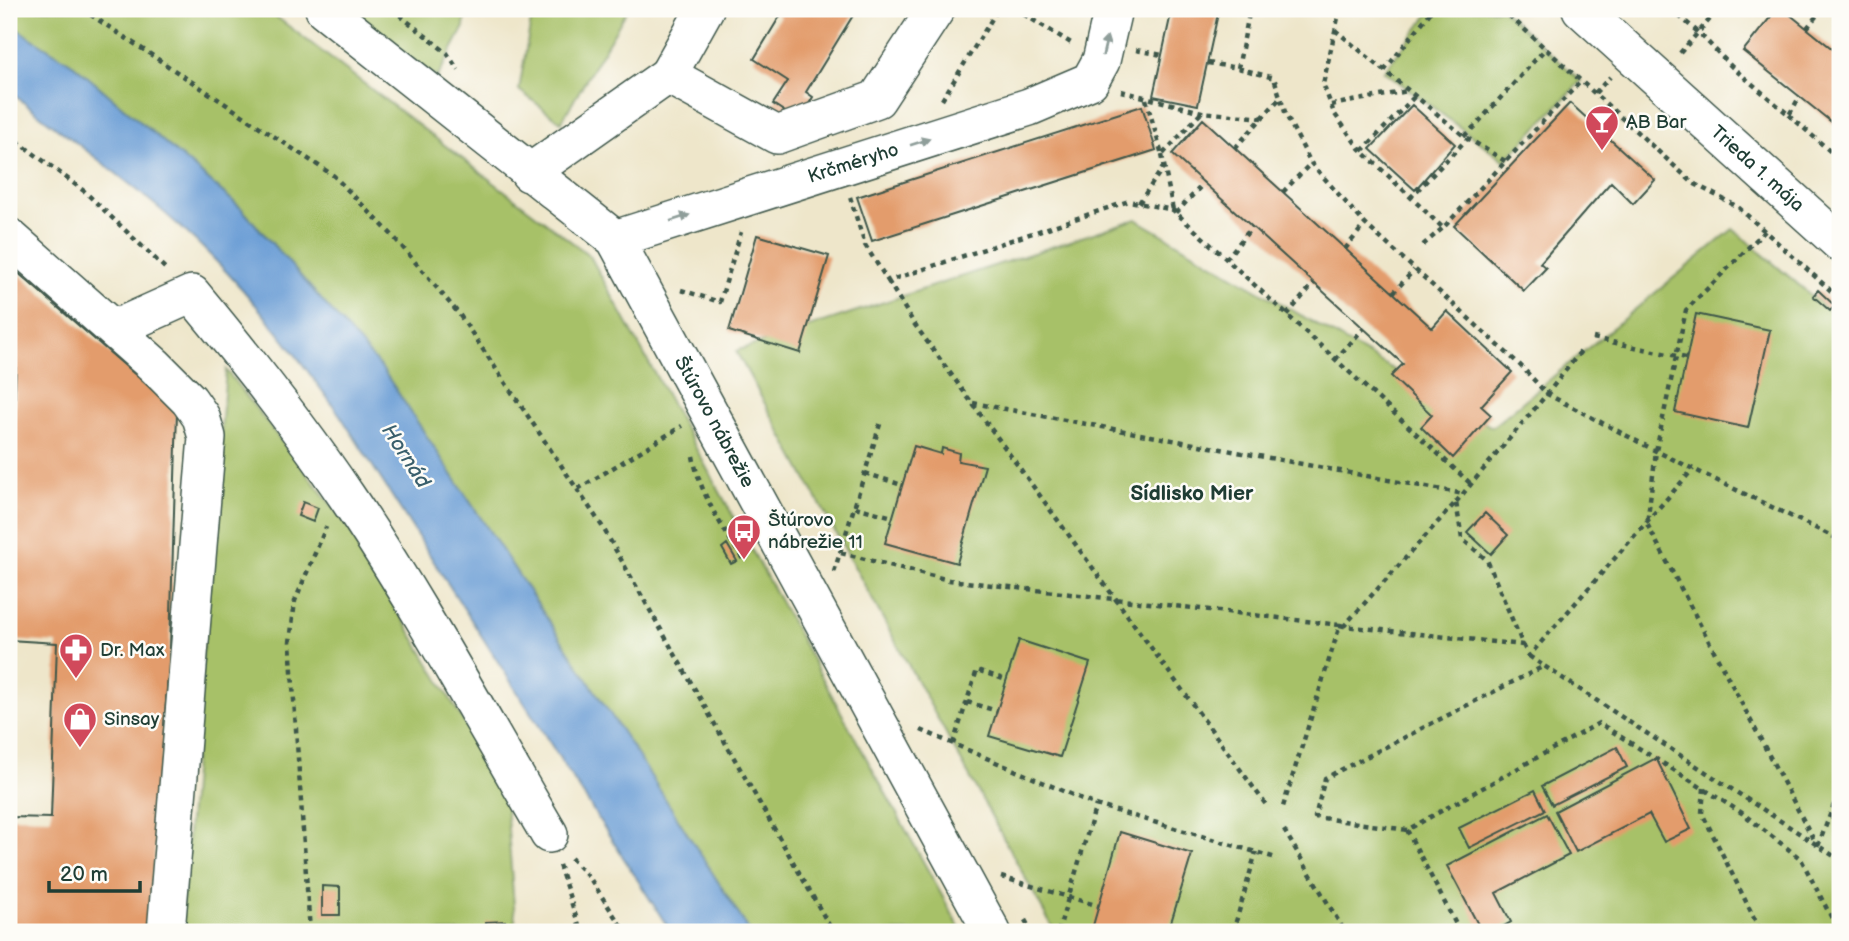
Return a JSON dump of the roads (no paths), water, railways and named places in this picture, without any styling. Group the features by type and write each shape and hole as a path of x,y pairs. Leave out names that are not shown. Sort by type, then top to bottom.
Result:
{"street":[{"name":"Štúrovo nábrežie","path":"324,9 615,239 992,932"},
{"path":"529,173 668,75 705,9"},
{"path":"668,75 777,135 877,99 936,9"},
{"name":"Krčméryho","path":"615,239 1029,107 1096,71 1113,9"},
{"name":"Trieda 1. mája","path":"1581,9 1840,243"},
{"path":"9,237 114,329 189,400 201,417 207,437 166,932"},
{"path":"114,329 192,294 249,363 346,496 415,606 549,834"}],"water":[{"name":"Hornád","path":"9,24 74,65 241,208 383,370 636,753 750,932 671,932 340,415 279,333 230,275 189,235 139,192 9,91"}],"place":[{"name":"AB Bar","path":"1602,152"},
{"name":"Štúrovo nábrežie 11","path":"744,561"},
{"name":"Dr. Max","path":"76,680"},
{"name":"Sinsay","path":"80,749"}],"district":[{"name":"Sídlisko Mier","path":"1192,493"}]}
